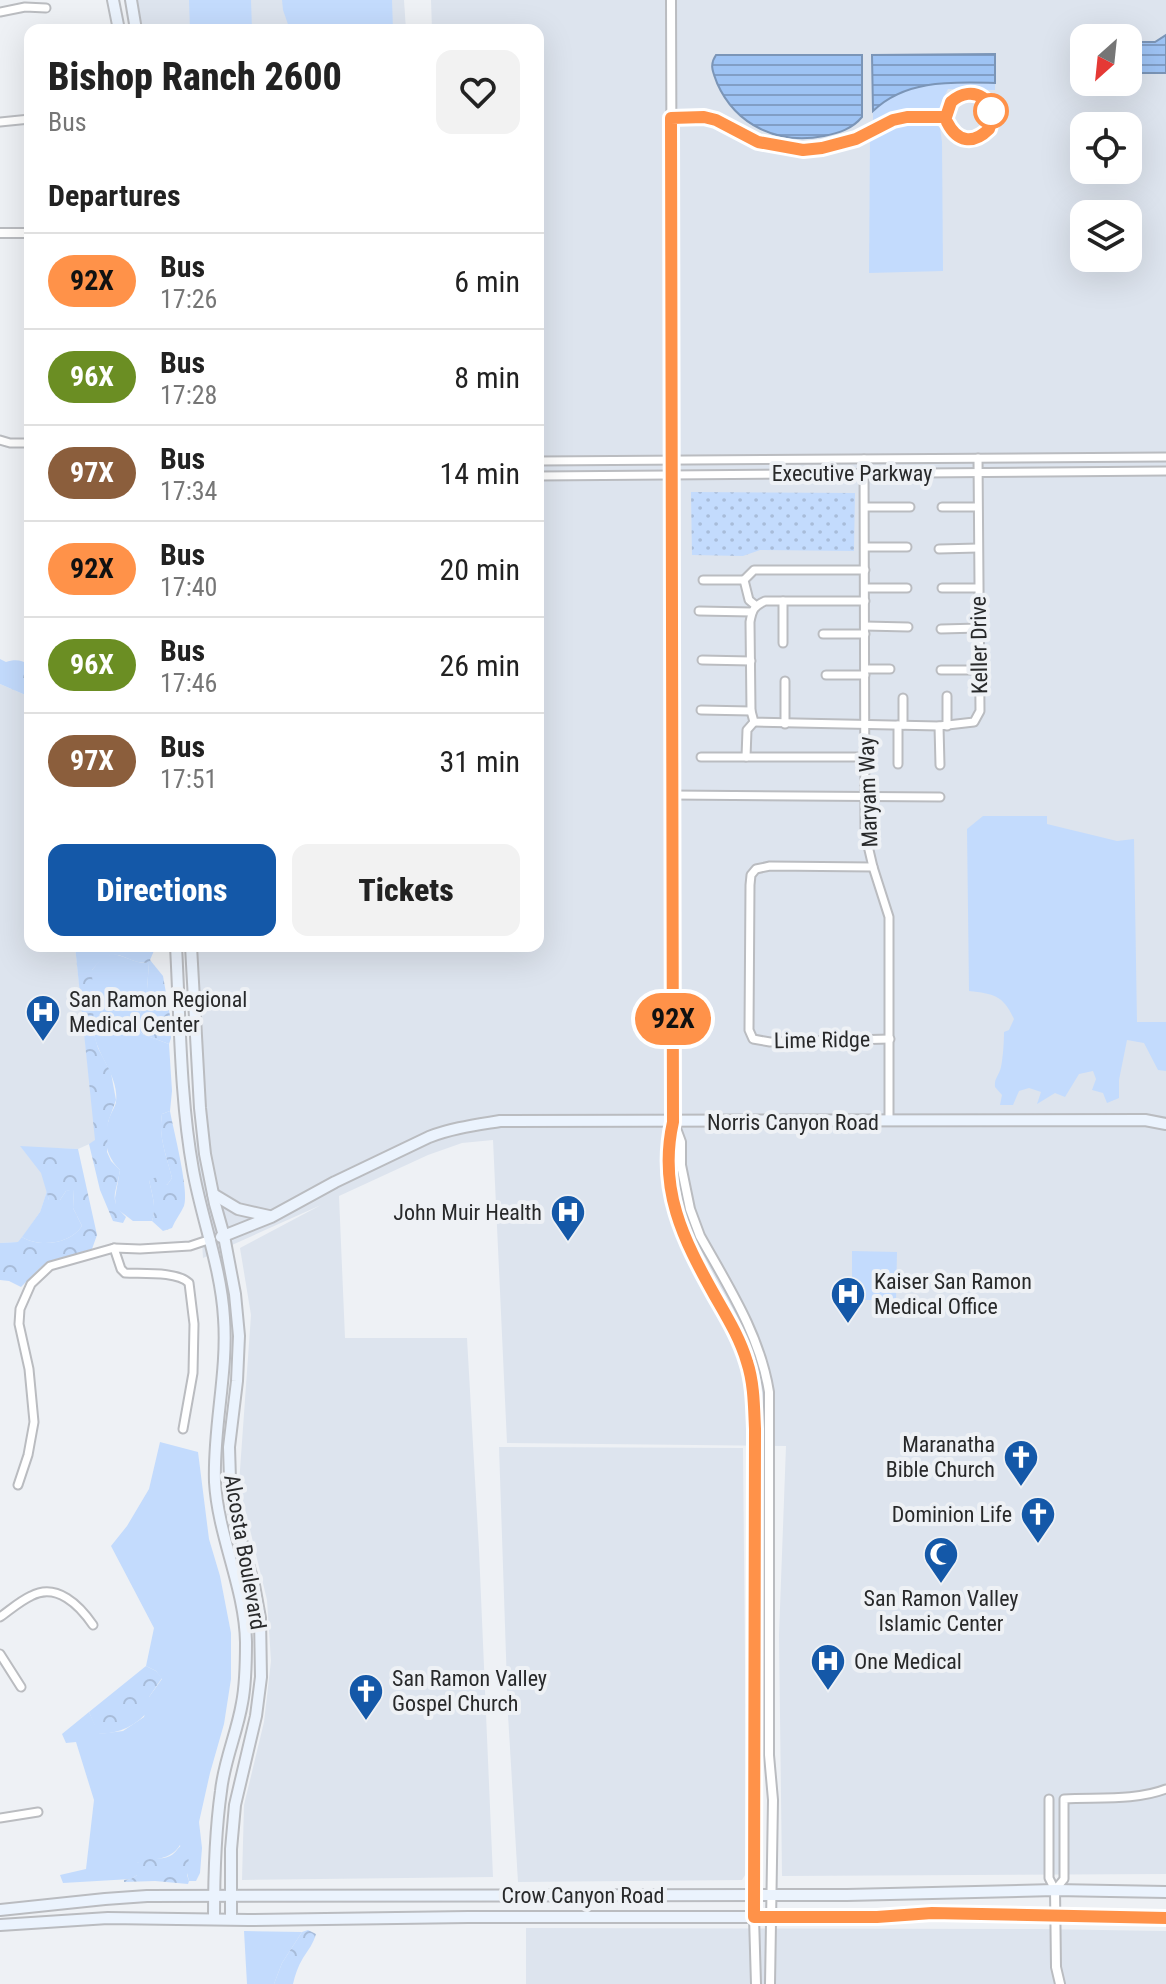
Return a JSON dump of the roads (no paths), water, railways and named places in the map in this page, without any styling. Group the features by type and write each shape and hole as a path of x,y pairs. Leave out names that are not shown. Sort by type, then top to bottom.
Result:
{"main road":[{"path":"113,0 118,24"},
{"path":"131,0 135,24"},
{"name":"Alcosta Boulevard","path":"176,952 187,1128 224,1317 215,1481 219,1514 241,1607 246,1651 242,1705 221,1791 214,1918"},
{"name":"Alcosta Boulevard","path":"191,952 205,1154 235,1294 239,1336 229,1447 230,1480 236,1523 260,1618 261,1677 256,1716 235,1805 231,1849 231,1919"},
{"name":"Norris Canyon Road","path":"211,1239 271,1217 349,1175 442,1132 500,1121 1164,1121"},
{"path":"213,1194 238,1209 271,1217"},
{"name":"Crow Canyon Road","path":"0,1910 147,1896 847,1895 1055,1890 1166,1892"},
{"name":"Crow Canyon Road","path":"0,1925 108,1918 877,1917 932,1913 1166,1918"},
{"path":"0,1932 33,1929 55,1922"}],"street":[{"path":"671,0 673,1122 668,1144 668,1178 680,1229 737,1335 753,1392 756,1984"},
{"path":"0,12 25,7 46,8"},
{"path":"0,122 24,120"},
{"path":"0,233 24,233"},
{"path":"0,440 24,443"},
{"name":"Executive Parkway","path":"544,461 1166,457"},
{"path":"957,458 957,473"},
{"name":"Keller Drive","path":"754,722 943,726 974,722 980,711 978,458"},
{"name":"Maryam Way","path":"864,459 865,833 889,917 889,1121"},
{"name":"Executive Parkway","path":"544,476 1166,471"},
{"path":"865,507 910,507"},
{"path":"942,507 977,507"},
{"path":"866,547 907,547"},
{"path":"939,549 978,548"},
{"path":"703,580 744,580 754,570 762,569 865,570"},
{"path":"744,580 754,608 751,661 751,711 754,722 747,730 746,757"},
{"path":"865,588 907,588"},
{"path":"942,588 978,588"},
{"path":"699,611 754,608 765,601 865,601"},
{"path":"783,601 783,643"},
{"path":"823,634 908,627"},
{"path":"941,629 979,628"},
{"path":"702,660 751,661"},
{"path":"826,675 890,669"},
{"path":"941,670 979,670"},
{"path":"785,681 785,724"},
{"path":"940,765 947,696"},
{"path":"898,764 903,698"},
{"path":"701,710 751,711"},
{"path":"701,757 865,757"},
{"path":"672,795 940,797"},
{"name":"Lime Ridge","path":"873,867 770,866 756,869 751,875 749,1030 753,1039 770,1042 890,1039"},
{"path":"673,1122 681,1142 681,1165 694,1221 754,1337 769,1392 769,1755 773,1800 770,1984"},
{"path":"18,1485 34,1422 29,1369 19,1324 20,1309 31,1284 50,1266 114,1248 190,1246 211,1239"},
{"path":"114,1248 125,1273 184,1278 189,1283 194,1324 193,1373 183,1429"},
{"path":"0,1617 33,1594 48,1591 67,1597 83,1610 93,1625"},
{"path":"0,1654 21,1687"},
{"path":"1055,1890 1064,1879 1064,1799 1115,1797 1166,1789"},
{"path":"1049,1799 1049,1878 1055,1890 1056,1967 1060,1984"},
{"path":"0,1818 38,1812"}],"place":[{"name":"San Ramon Regional Medical Center","path":"43,1043"},
{"name":"John Muir Health","path":"568,1243"},
{"name":"Kaiser San Ramon Medical Office","path":"848,1325"},
{"name":"Maranatha Bible Church","path":"1021,1488"},
{"name":"Dominion Life","path":"1038,1545"},
{"name":"San Ramon Valley Islamic Center","path":"941,1585"},
{"name":"One Medical","path":"828,1692"},
{"name":"San Ramon Valley Gospel Church","path":"366,1722"}]}
